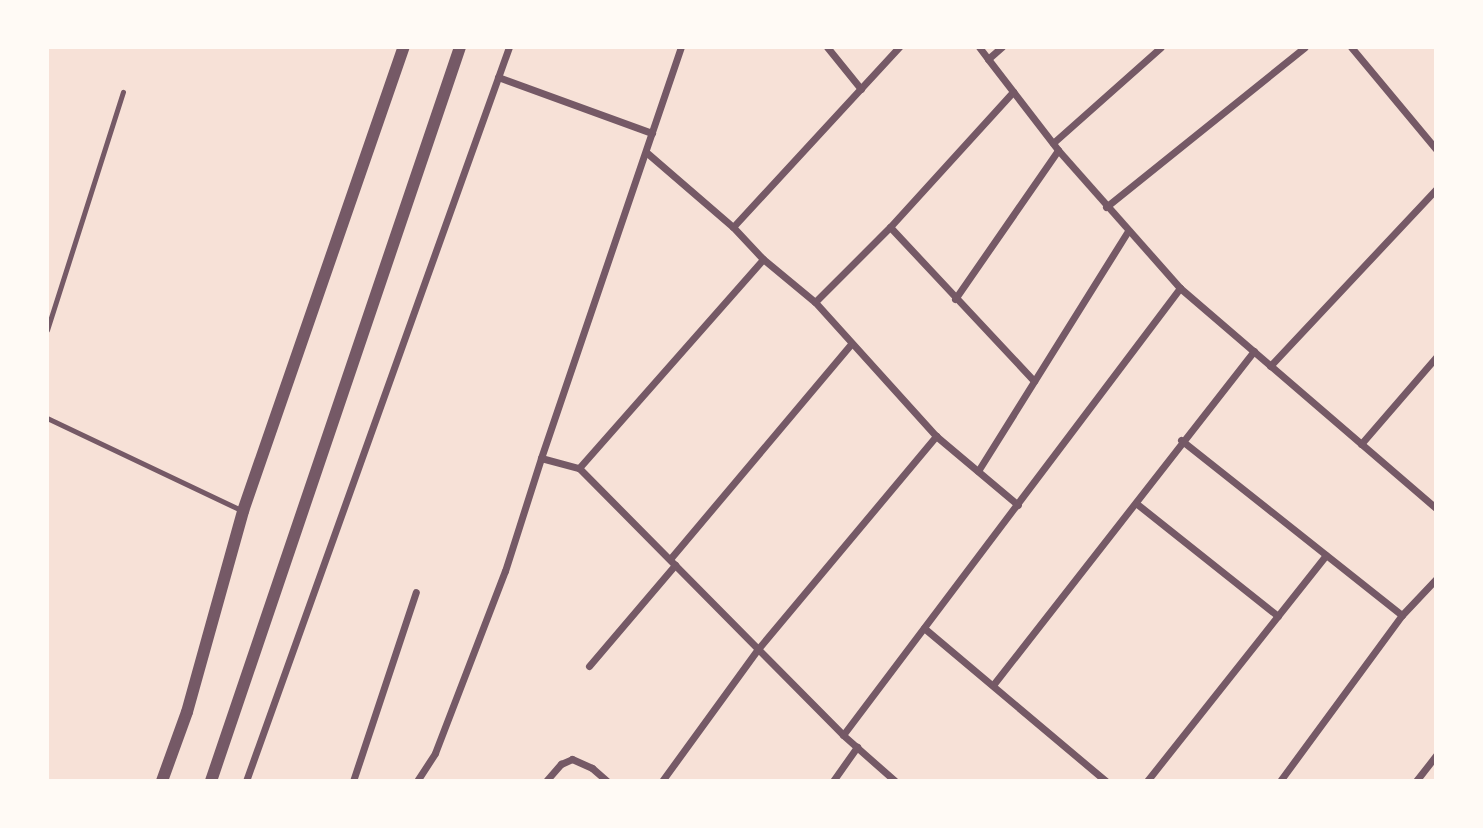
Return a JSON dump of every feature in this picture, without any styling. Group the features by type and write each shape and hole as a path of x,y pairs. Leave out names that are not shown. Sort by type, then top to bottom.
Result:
{"street":[{"path":"162,781 187,712 243,512 404,47"},
{"path":"211,781 460,47"},
{"path":"246,781 509,47"},
{"path":"417,781 435,753 505,571 681,47"},
{"path":"827,47 861,89"},
{"path":"733,227 899,47"},
{"path":"979,47 1058,150 1180,288 1436,508"},
{"path":"988,59 1002,47"},
{"path":"1053,143 1161,47"},
{"path":"1106,207 1305,47"},
{"path":"1351,47 1436,149"},
{"path":"498,77 652,134"},
{"path":"815,302 890,227 1013,92"},
{"path":"955,299 1058,150"},
{"path":"646,152 733,227 763,259 815,302 936,436 1018,505"},
{"path":"1270,366 1436,188"},
{"path":"890,227 1034,382"},
{"path":"978,471 1128,231"},
{"path":"579,468 763,259"},
{"path":"843,735 1180,288"},
{"path":"589,666 851,344"},
{"path":"993,685 1137,504 1181,440 1254,351"},
{"path":"1361,444 1436,357"},
{"path":"662,781 758,649 936,436"},
{"path":"1181,440 1402,615"},
{"path":"541,458 579,468 843,735 895,781"},
{"path":"1137,504 1278,616"},
{"path":"1147,781 1326,555"},
{"path":"1280,781 1402,615 1436,579"},
{"path":"353,781 416,592"},
{"path":"924,628 1106,781"},
{"path":"833,781 857,747"},
{"path":"1416,781 1436,755"},
{"path":"546,781 561,764 572,759 592,768 607,781"}],"lane":[{"path":"47,330 123,92"},
{"path":"47,418 243,512"}]}
